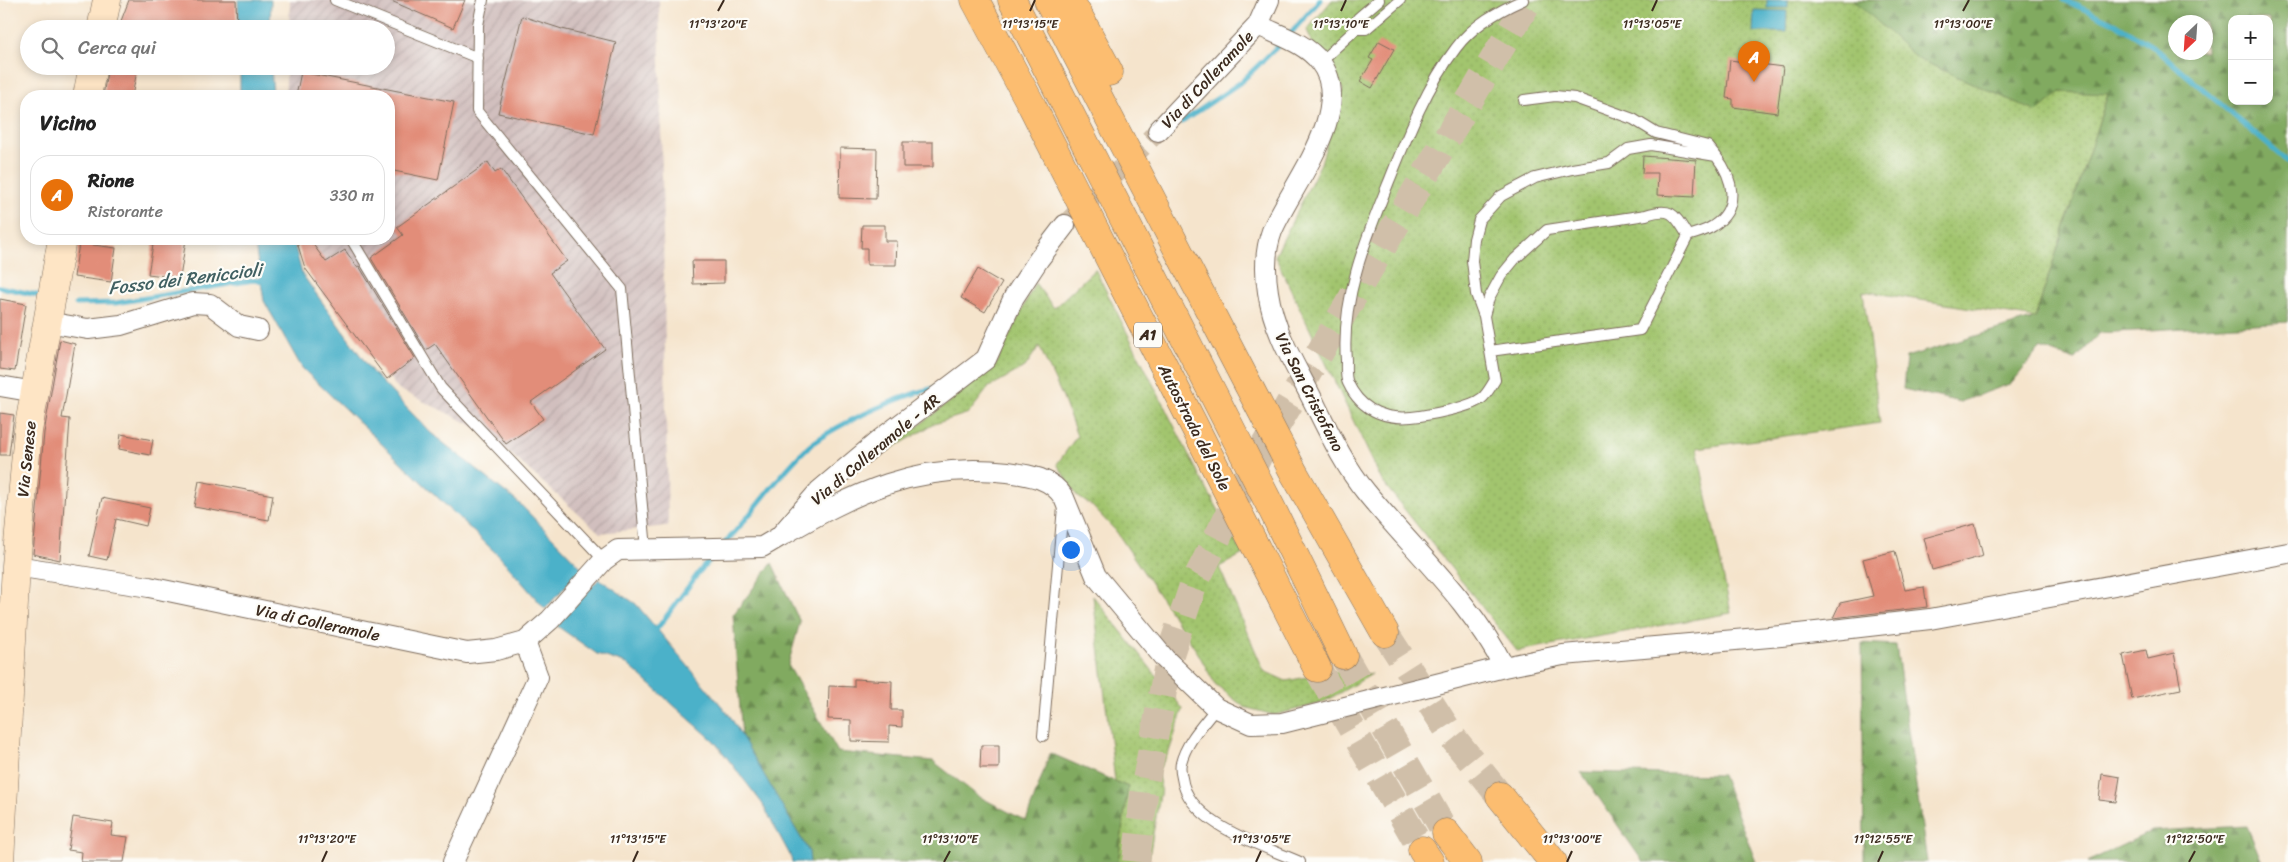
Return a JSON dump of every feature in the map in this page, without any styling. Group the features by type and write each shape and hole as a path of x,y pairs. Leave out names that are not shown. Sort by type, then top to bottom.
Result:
{"highway":[{"name":"Autostrada del Sole","path":"1012,0 1273,511 1343,655"},
{"path":"1048,0 1294,474 1385,633"},
{"path":"1070,0 1155,163 1179,219 1213,316"},
{"name":"Autostrada del Sole","path":"975,1 1037,114 1317,668"},
{"path":"1500,796 1553,862"},
{"path":"1446,833 1468,862"}],"main road":[{"path":"103,20 107,0"},
{"path":"89,90 92,75"},
{"name":"Via Senese","path":"0,862 16,566 28,431 61,245"}],"street":[{"name":"Via di Colleramole","path":"1158,131 1258,25 1269,0"},
{"name":"Via San Cristofano","path":"1258,25 1299,45 1320,62 1332,88 1328,118 1312,155 1272,232 1266,258 1268,293 1278,334 1348,467 1366,492 1444,581 1496,652 1504,667"},
{"name":"Via di Colleramole - AR","path":"598,567 618,550 762,547 779,537 819,491 882,438 986,359 1014,297 1039,259 1065,225"},
{"path":"47,322 88,329 121,325 193,303 210,304 238,326 258,330"},
{"path":"0,386 34,392"},
{"path":"779,537 829,508 872,488 904,478 978,468 1018,473 1046,481 1058,488 1064,498 1096,576 1165,659 1216,708 1251,724 1282,723 1504,667 1563,655 1781,636 1930,619 2288,552"},
{"name":"Via di Colleramole","path":"16,566 149,587 467,653 496,650 525,642 550,620 598,567"},
{"path":"453,862 538,677 525,642"}],"lane":[{"path":"335,0 384,20"},
{"path":"483,0 478,25 477,111 622,289 646,549"},
{"path":"1320,62 1356,29 1358,18 1379,0"},
{"path":"1356,29 1366,29 1400,0"},
{"path":"1523,0 1503,8 1474,28 1456,47 1433,84 1404,144 1373,222 1353,280 1345,344 1347,382 1363,405 1379,414 1418,417 1447,411 1481,399 1495,380 1484,316 1476,294 1472,261 1474,239 1479,220 1501,196 1535,178 1572,168 1609,163 1628,149 1651,145 1716,156"},
{"path":"395,24 478,58"},
{"path":"1490,351 1640,330 1688,236 1713,226 1728,212 1733,193 1727,170 1708,146 1656,133 1633,119 1575,98 1556,96 1524,100"},
{"path":"1484,316 1489,298 1501,276 1515,259 1548,230 1646,215 1661,210 1676,215 1688,236"},
{"path":"355,245 441,388 598,567"},
{"path":"1043,736 1064,498"},
{"path":"1216,708 1190,741 1180,764 1183,788 1196,808 1216,824 1300,862"}],"shaded area":[{"path":"290,0 659,0 668,526 600,533 486,432 398,389 313,281 303,245 395,245 395,90 285,90 286,75 395,75 395,20 289,20"}],"green space":[{"path":"1332,0 1889,0 2108,94 2035,318 1863,291 1880,423 1697,448 1731,613 1517,651 1382,481 1275,256 1321,163 1343,89 1320,62 1307,30"},
{"path":"1854,0 2288,0 2288,322 2100,333 2075,360 2040,348 2012,383 1960,402 1903,389 1906,357 2035,318 2108,94 2061,92 2037,112 1918,59"},
{"path":"1095,269 1200,477 1243,554 1219,567 1264,671 1286,681 1339,671 1372,674 1322,703 1274,715 1244,707 1215,684 1198,653 1116,531 1092,506 1077,496 1057,464 1077,436 1063,398 1039,346 1025,367 989,387 969,413 934,424 881,455 995,366 1035,283 1054,308"},
{"path":"772,563 800,622 788,665 838,752 933,761 978,796 1026,821 1050,753 1128,787 1118,862 810,862 809,852 742,738 733,615"},
{"path":"1093,596 1183,709 1169,752 1157,772 1161,789 1148,862 1118,862 1128,787 1115,781"},
{"path":"1862,643 1896,645 1927,862 1864,862"},
{"path":"1581,772 1722,775 1756,862 1643,862"},
{"path":"2247,826 2262,862 2087,862 2152,831"}],"water":[{"path":"238,0 271,0 270,20 239,20"},
{"path":"1767,0 1788,0 1788,8 1767,8"},
{"path":"1754,10 1787,11 1786,32 1753,32"},
{"path":"240,75 272,75 273,90 240,90"},
{"path":"255,245 295,245 302,274 373,373 431,433 520,504 582,568 545,609 500,557 302,368 264,301"},
{"path":"599,579 636,604 730,716 809,852 810,862 792,862 762,803 714,741 627,664 597,654 557,626"}],"building":[{"path":"129,0 236,0 237,20 121,20"},
{"path":"389,0 465,0 453,28"},
{"path":"522,16 562,29 616,42 594,134 498,113"},
{"path":"1379,41 1394,49 1372,88 1360,81 1373,60 1369,58"},
{"path":"1730,60 1783,67 1777,113 1733,107 1733,99 1726,98"},
{"path":"106,75 136,75 133,90 104,90"},
{"path":"300,75 316,75 393,90 297,90"},
{"path":"395,90 454,102 438,180 395,171"},
{"path":"903,142 933,142 933,167 903,167"},
{"path":"840,148 877,149 876,199 839,198"},
{"path":"1643,156 1696,160 1694,197 1657,195 1658,173 1642,173"},
{"path":"488,162 495,173 501,169 567,261 550,273 605,349 531,402 543,419 506,444 435,344 426,350 371,258 389,245 395,245 395,241 403,235 397,227"},
{"path":"862,225 885,225 885,241 897,241 896,265 867,265 867,248 861,248"},
{"path":"79,245 116,248 111,282 74,277"},
{"path":"153,245 185,245 180,278 148,274"},
{"path":"298,245 313,245 326,262 345,250 357,267 359,266 415,358 387,379 305,268"},
{"path":"692,261 724,261 724,283 693,284"},
{"path":"978,269 1002,283 985,312 961,298"},
{"path":"0,299 26,304 15,371 0,369"},
{"path":"60,340 75,344 62,418 70,419 60,560 33,554 44,433"},
{"path":"0,413 14,415 9,455 0,455"},
{"path":"121,434 153,440 150,455 119,449"},
{"path":"199,481 273,495 269,520 194,507"},
{"path":"102,498 150,508 146,526 116,519 107,560 89,556"},
{"path":"1975,524 1983,556 1932,570 1924,538"},
{"path":"1895,551 1905,590 1924,587 1927,607 1833,618 1840,603 1873,596 1863,559"},
{"path":"2146,650 2148,659 2174,653 2181,689 2132,699 2123,655"},
{"path":"854,679 892,681 891,710 902,710 902,727 889,726 889,742 851,741 851,720 828,719 829,686 854,687"},
{"path":"981,745 999,745 999,768 980,768"},
{"path":"2102,774 2120,777 2116,802 2099,800"},
{"path":"73,817 113,823 111,835 128,837 124,862 81,862 82,852 68,850"}],"waterway":[{"path":"1289,35 1320,0"},
{"path":"2064,0 2116,24 2155,48 2288,162"},
{"path":"1182,122 1241,82 1283,41"},
{"name":"Fosso dei Reniccioli","path":"76,304 116,303 253,280 266,281"},
{"name":"Fosso dei Reniccioli","path":"0,287 37,295"},
{"path":"725,543 784,472 816,441 847,422 886,404 935,388"},
{"path":"654,633 715,554"}],"tunnel":[{"path":"1136,862 1145,786 1170,654 1193,586 1259,455 1529,0"},
{"path":"1065,225 1158,131"},
{"path":"1385,633 1453,738 1500,796"},
{"path":"1343,655 1446,833"},
{"path":"1317,668 1422,850"}],"place":[{"name":"Rione","path":"1754,82"}]}
